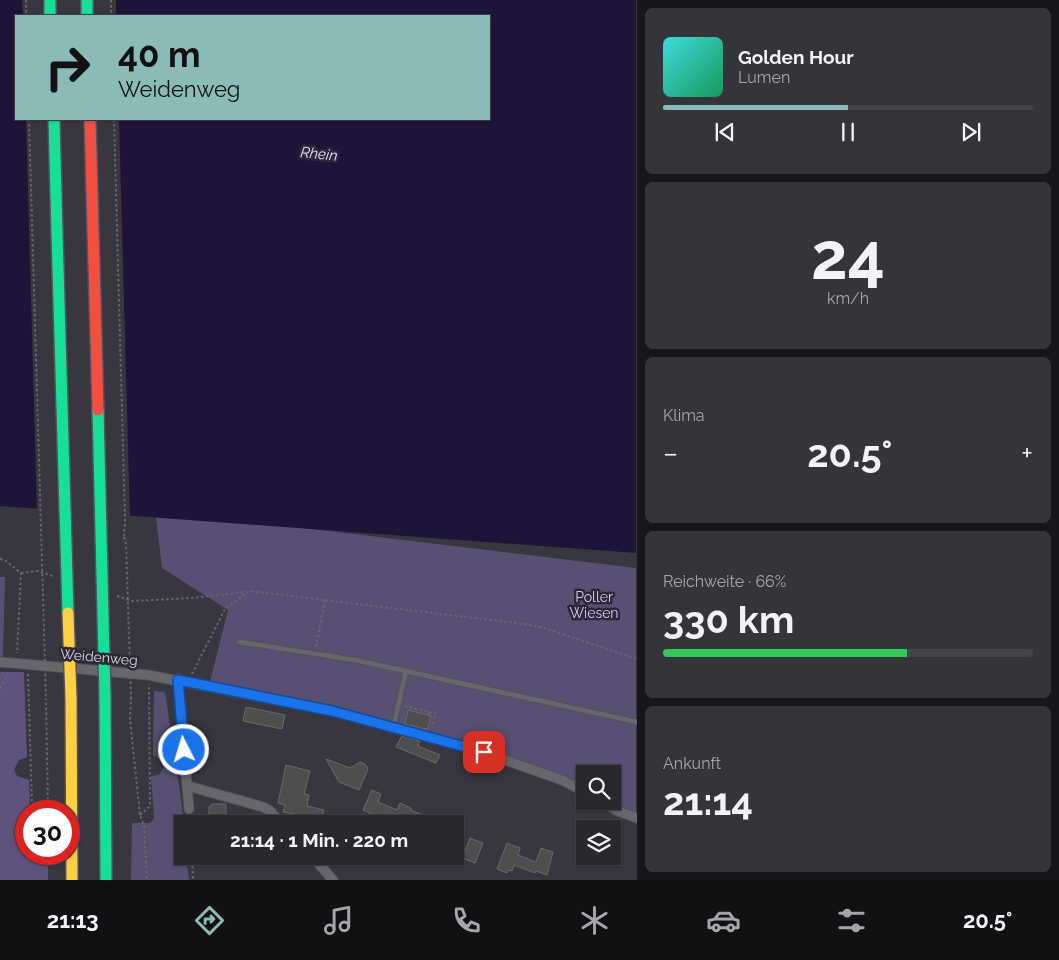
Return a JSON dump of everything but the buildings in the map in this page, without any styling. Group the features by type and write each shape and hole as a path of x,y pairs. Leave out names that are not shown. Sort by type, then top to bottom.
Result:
{"highway":[{"path":"50,0 50,15"},
{"path":"86,0 87,15"},
{"path":"54,120 71,698 72,880"},
{"path":"90,120 105,697 106,880"}],"street":[{"name":"Weidenweg","path":"0,662 148,675 332,711 471,748 562,780 576,787"},
{"path":"183,681 189,809"},
{"path":"188,786 263,807 274,815"},
{"path":"616,810 636,818"},
{"path":"320,865 333,880"}],"lane":[{"path":"239,642 315,653 406,670 636,722"},
{"path":"393,728 406,670"}],"path":[{"path":"26,0 26,15"},
{"path":"111,0 111,15"},
{"path":"28,664 32,805 35,810 48,810 29,120"},
{"path":"114,120 126,520 124,537 126,544 131,697 130,719 140,814 144,826 147,880"},
{"path":"0,559 6,561 21,573 38,571 57,577"},
{"path":"0,688 15,663 21,573"},
{"path":"183,681 225,609 249,591"},
{"path":"113,595 132,601 191,598 249,591 524,624 636,659"},
{"path":"315,653 325,600"},
{"path":"140,814 150,806 148,675"},
{"path":"398,704 435,713 432,727 428,726"},
{"path":"192,865 193,880"}],"green space":[{"name":"Poller Wiesen","path":"155,510 636,568 636,814 621,807 621,765 576,765 576,784 555,773 458,740 426,734 411,727 335,707 210,682 228,610 162,568"},
{"path":"0,577 5,577 3,657 0,657"},
{"path":"154,691 165,692 183,815 174,815 174,865 187,865 189,880 131,880 132,823 150,823 154,818 151,776 159,775 164,767 161,760 153,756"}],"shaded area":[{"path":"0,672 24,672 27,757 19,760 14,770 17,776 29,780 30,800 15,800 15,865 48,865 48,880 0,880"}],"water":[{"name":"Rhein","path":"0,0 636,0 636,553 0,506"}],"pier":[{"path":"22,0 116,0 116,15 23,15"},
{"path":"26,120 119,120 130,518 37,511"}],"traffic: fast":[{"path":"50,0 50,15"},
{"path":"87,0 87,15"},
{"path":"54,120 57,233"},
{"path":"57,233 68,613"},
{"path":"98,410 105,697"},
{"path":"105,697 106,880"}],"traffic: slow":[{"path":"68,613 71,698"},
{"path":"71,698 72,880"}],"traffic: jam":[{"path":"90,120 98,410"}],"route":[{"path":"184,750 178,680 332,711 484,752"}]}
